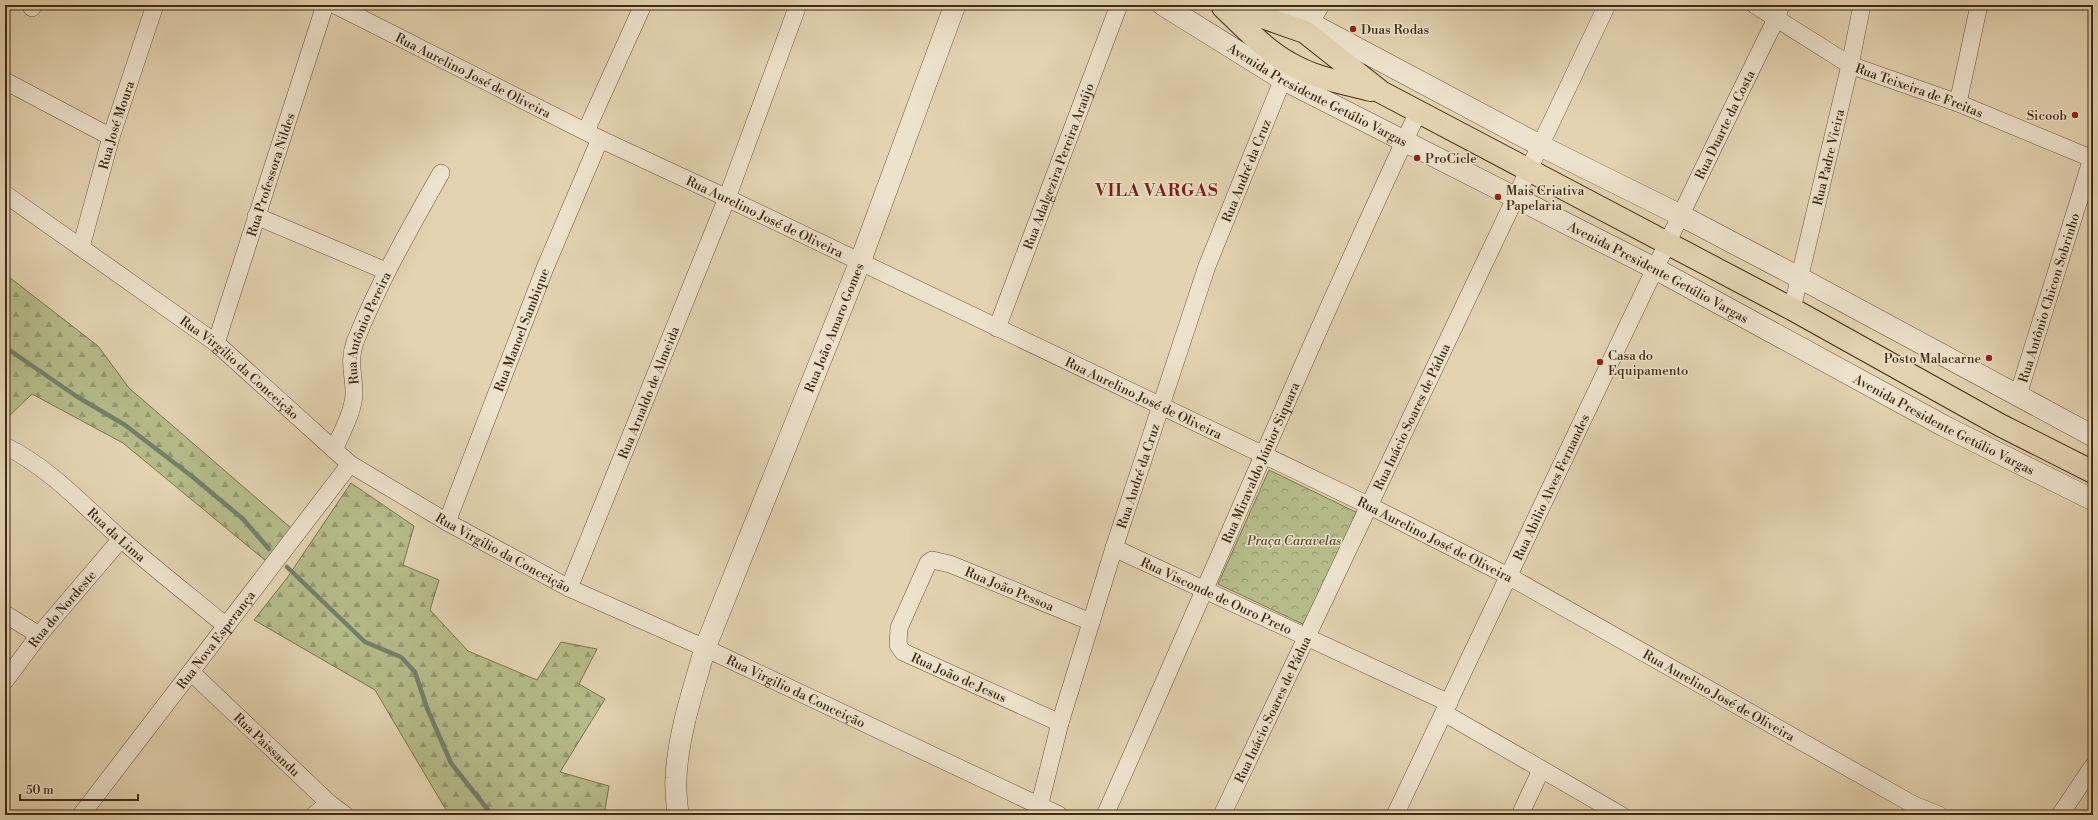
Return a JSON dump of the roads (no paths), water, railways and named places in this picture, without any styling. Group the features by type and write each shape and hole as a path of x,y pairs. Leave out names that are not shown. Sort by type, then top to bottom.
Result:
{"main road":[{"name":"Avenida Presidente Getúlio Vargas","path":"1221,5 1269,49 1286,71 1309,72 1381,92"},
{"name":"Avenida Presidente Getúlio Vargas","path":"1228,5 1306,31 1341,62 1381,92 1529,169 1666,244 1792,309 1966,405 2093,472"},
{"path":"1269,49 1274,33 1306,31 1319,60 1309,72"}],"street":[{"name":"Rua José Moura","path":"81,247 111,137 155,5"},
{"name":"Rua Professora Nildes","path":"216,343 325,5"},
{"name":"Rua Aurelino José de Oliveira","path":"335,5 593,135 1161,406 1368,506 1510,577 1910,810 1939,815"},
{"name":"Rua Manoel Sambique","path":"447,522 545,268 593,135 643,5"},
{"name":"Rua Arnaldo de Almeida","path":"569,588 727,198 798,5"},
{"name":"Rua João Amaro Gomes","path":"678,815 676,779 677,759 705,648 860,262 955,5"},
{"name":"Rua Adalgezira Pereira Araújo","path":"998,328 1119,5"},
{"name":"Avenida Presidente Getúlio Vargas","path":"1163,5 1286,71 1405,140 1654,268 1953,430 2093,500"},
{"name":"Avenida Presidente Getúlio Vargas","path":"1281,5 1306,31 1680,215 2093,436"},
{"path":"1306,31 1321,5"},
{"name":"Rua Inácio Soares de Pádua","path":"1222,815 1607,5"},
{"name":"Rua Teixeira de Freitas","path":"1755,5 1779,12 1850,65 1958,103 2093,157"},
{"name":"Rua Padre Vieira","path":"1792,309 1850,65 1862,5"},
{"path":"1958,103 1979,5"},
{"name":"Rua Duarte da Costa","path":"1666,244 1779,12"},
{"name":"Rua André da Cruz","path":"1039,810 1060,723 1091,622 1207,266 1286,71"},
{"path":"5,81 111,137"},
{"name":"Rua Miravaldo Júnior Siquara","path":"1105,815 1206,590 1263,456 1418,112"},
{"name":"Rua Antônio Chicon Sobrinho","path":"2018,395 2093,157"},
{"path":"386,271 441,173"},
{"name":"Rua Virgilio da Conceição","path":"5,194 216,343 350,464 447,522 569,588 705,648 1039,810 1059,815"},
{"name":"Rua Antônio Pereira","path":"256,216 386,271 355,342 351,375 354,394 348,416 334,450"},
{"name":"Rua Abilio Alves Fernandes","path":"1395,815 1510,577 1666,244"},
{"path":"1953,430 1966,405"},
{"name":"Rua da Lima","path":"5,446 19,453 50,474 122,539 226,626"},
{"name":"Rua Nova Esperança","path":"81,815 113,771 191,672 350,464"},
{"name":"Rua do Nordeste","path":"5,681 39,635 122,539"},
{"name":"Rua Visconde de Ouro Preto","path":"1114,548 1307,636 1447,708 1541,770 1621,815"},
{"name":"Rua João Pessoa","path":"928,563 932,560 945,562 1091,622"},
{"name":"Rua João de Jesus","path":"928,563 899,628 898,645 903,652 1060,723"},
{"path":"5,614 39,635"},
{"name":"Rua Paissandu","path":"191,672 329,803 345,815"},
{"path":"2060,815 2093,766"},
{"path":"1520,815 1541,770"},
{"path":"314,815 329,803"}],"waterway":[{"path":"5,347 76,396 125,425 194,478 243,519 269,549"},
{"path":"287,567 365,642 401,657 415,672 427,708 451,763 492,815"}],"place":[{"name":"Duas Rodas","path":"1353,29"},
{"name":"Sicoob","path":"2075,115"},
{"name":"ProCicle","path":"1417,158"},
{"name":"Mais Criativa Papelaria","path":"1498,197"},
{"name":"Posto Malacarne","path":"1989,358"},
{"name":"Casa do Equipamento","path":"1600,362"}],"district":[{"name":"VILA VARGAS","path":"1157,190"}],"park label":[{"name":"Praça Caravelas","path":"1294,540"}]}
